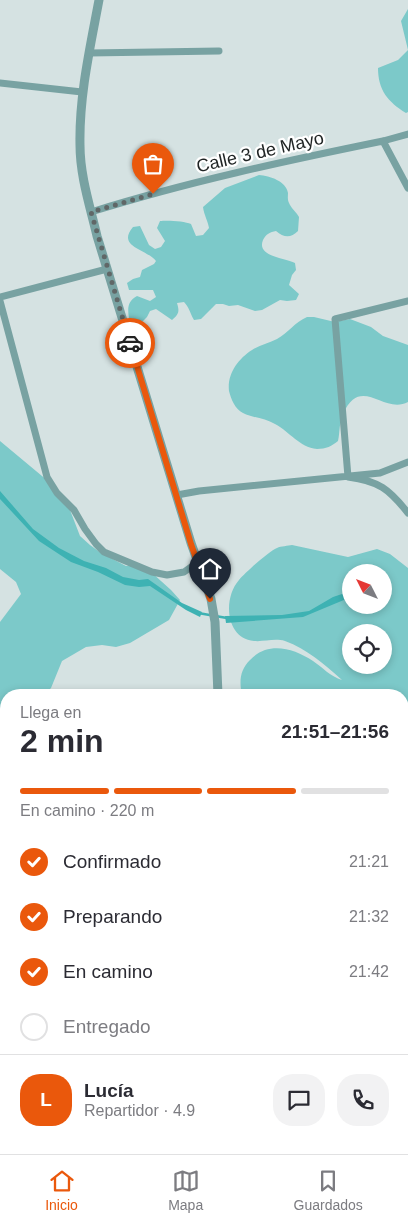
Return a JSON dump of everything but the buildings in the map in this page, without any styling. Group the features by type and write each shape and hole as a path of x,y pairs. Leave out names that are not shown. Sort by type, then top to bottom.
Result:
{"street":[{"path":"99,0 82,92 80,146 85,190 210,599 215,622 218,689"},
{"path":"89,53 219,51"},
{"path":"0,83 82,92"},
{"name":"Calle 3 de Mayo","path":"91,212 229,174 408,134"},
{"path":"383,141 408,188"},
{"path":"0,297 108,269"},
{"path":"0,301 47,476 56,493 74,510 85,529 104,552 152,572 168,575 184,572 198,562"},
{"path":"348,477 335,318 408,301"},
{"path":"177,495 199,491 380,473 408,462"},
{"path":"348,477 367,480 383,487 398,500 408,513"}],"shaded area":[{"path":"408,9 408,50 401,21"},
{"path":"408,50 408,112 406,113 385,95 378,76 378,68 398,60"},
{"path":"259,175 272,178 284,185 287,189 289,203 299,217 298,231 290,236 282,235 276,231 272,232 264,238 262,246 264,250 273,256 295,263 296,270 292,275 289,285 299,294 296,300 280,300 262,310 255,311 238,305 216,304 201,319 194,320 184,302 177,303 178,312 172,320 156,309 150,311 137,327 130,326 128,309 130,302 137,296 150,301 156,297 153,290 129,290 127,283 140,277 142,270 156,261 130,243 128,239 133,227 140,226 149,245 155,249 161,247 165,241 157,228 160,221 188,223 191,224 196,236 203,235 209,228 203,207 225,188"},
{"path":"307,317 335,322 350,319 371,327 383,336 408,345 408,402 399,405 365,396 357,397 350,403 343,414 338,441 329,447 320,449 305,445 271,422 240,411 234,404 229,391 232,373 242,358 255,348 281,337"},
{"path":"0,441 65,497 80,536 90,545 126,566 139,565 151,572 180,600 169,620 130,643 116,647 102,645 86,647 62,661 50,689 0,689 0,622 21,594 16,582 0,569"},
{"path":"0,491 33,529 59,548 84,561 106,568 123,577 139,580 148,579 182,603 202,612 200,617 150,586 125,585 71,562 39,541 0,499"},
{"path":"292,545 348,557 377,549 390,554 408,568 408,689 241,689 241,676 250,660 265,650 281,648 305,656 334,677 342,680 329,668 293,644 281,640 254,641 244,638 237,633 232,625 229,606 234,588 239,580 273,550"},
{"path":"342,594 342,601 303,617 226,623 225,616 282,615 309,611"}],"waterway":[{"path":"198,613 227,618"}],"way so far":[{"path":"130,343 91,212 153,194"}],"route":[{"path":"130,343 191,544 210,599"}]}
